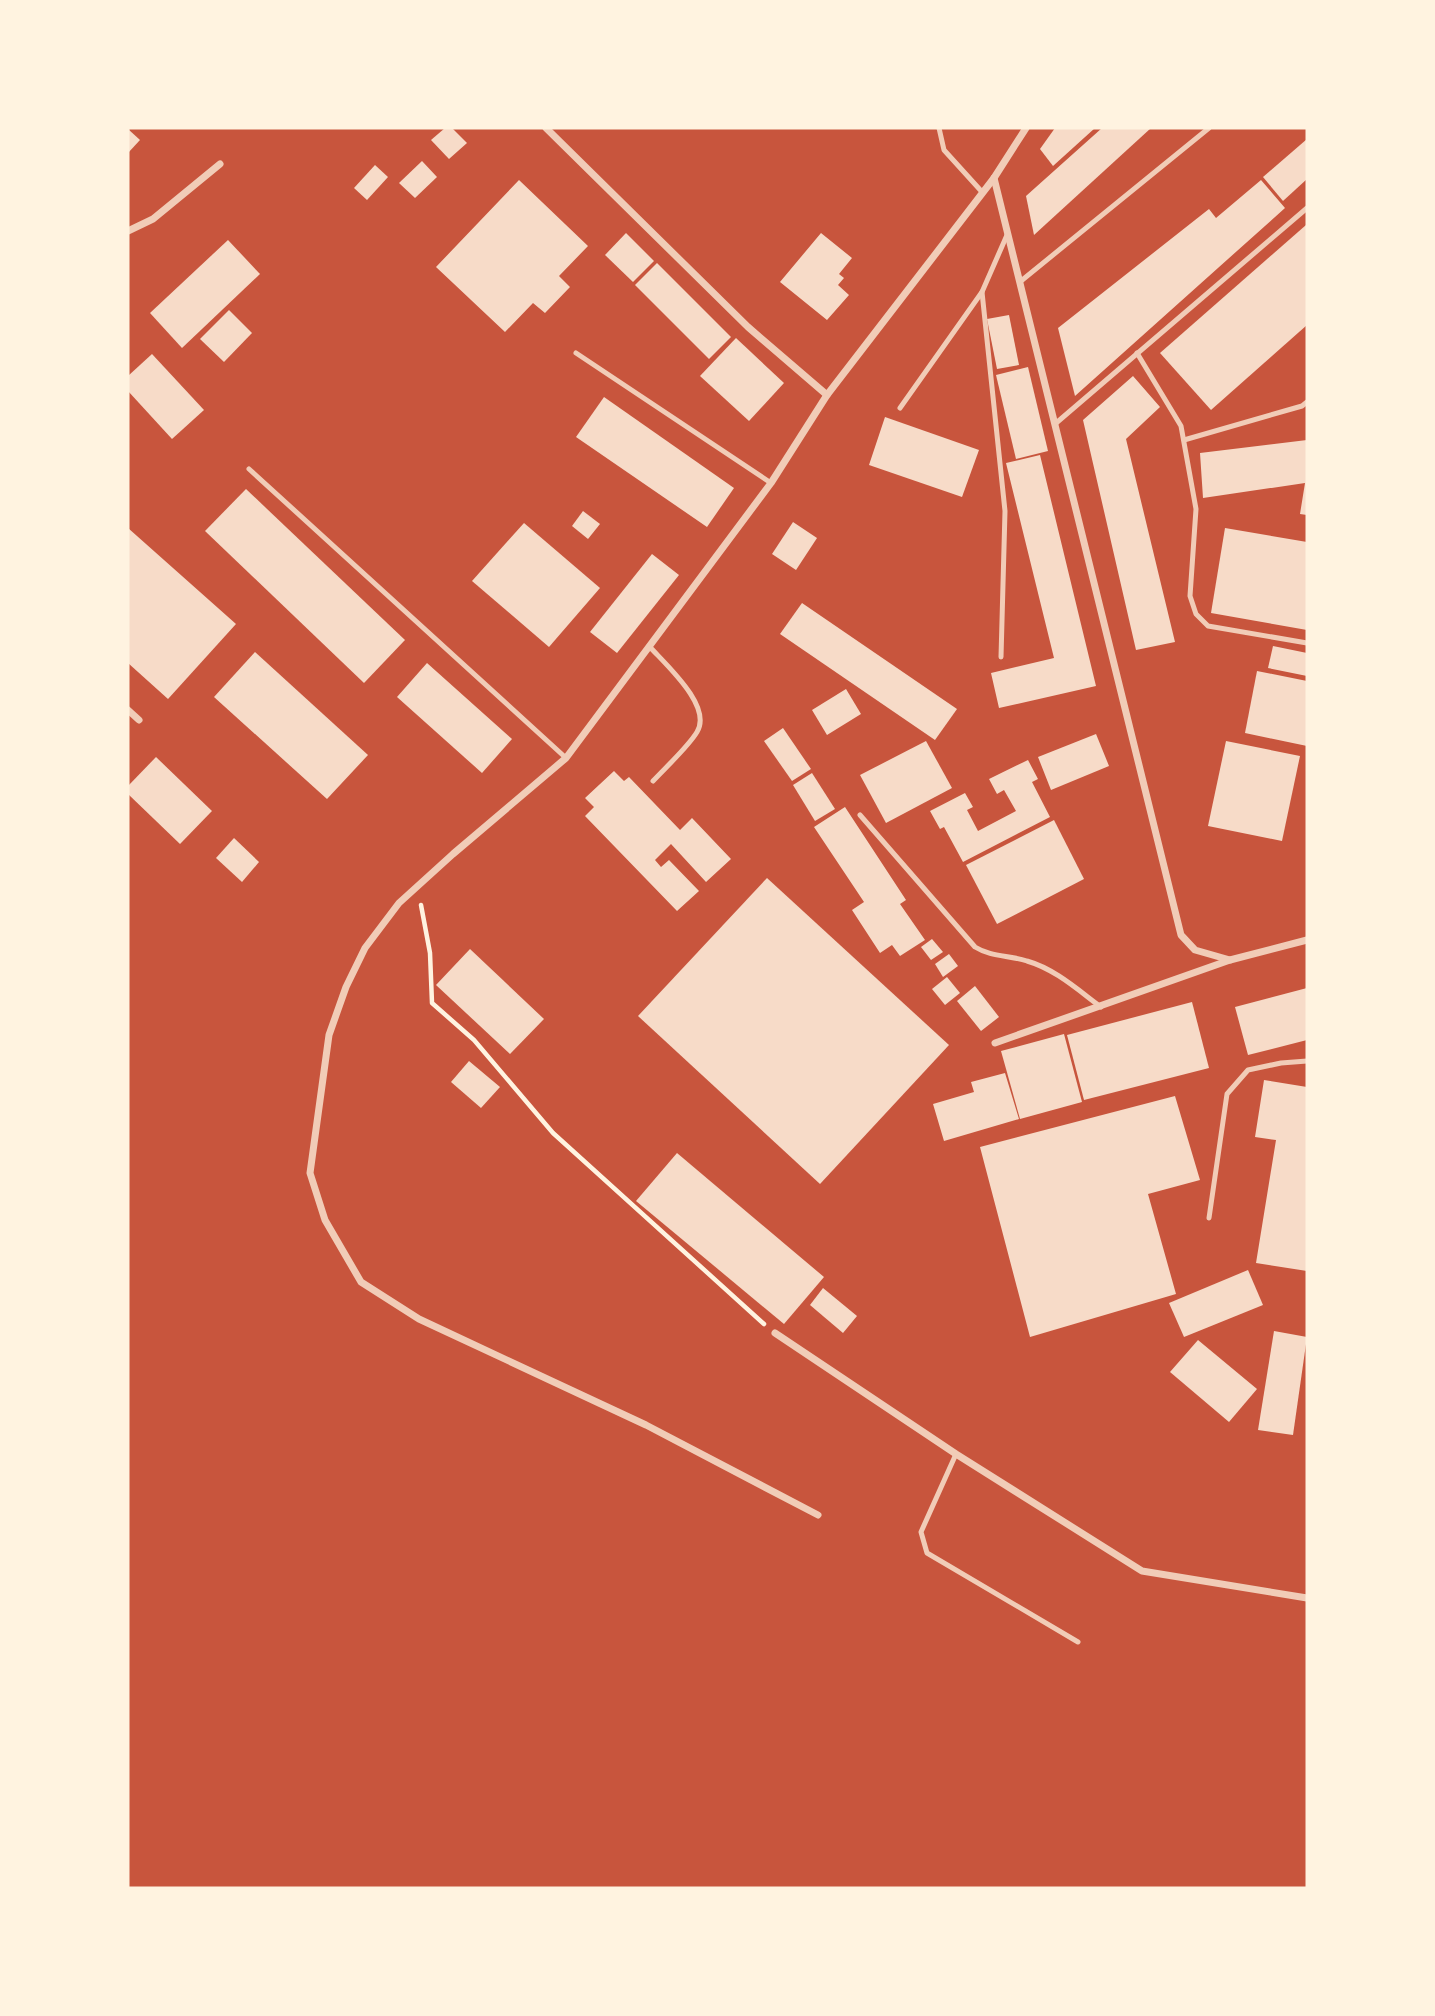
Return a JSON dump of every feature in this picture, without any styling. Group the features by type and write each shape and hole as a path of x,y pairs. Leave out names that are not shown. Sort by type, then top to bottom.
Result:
{"street":[{"path":"545,128 748,327 827,395"},
{"path":"818,1516 646,1425 419,1319 361,1282 326,1220 310,1172 319,1100 329,1035 346,987 365,948 399,903 566,758 771,483 827,395 994,178 1026,128"},
{"path":"128,231 153,219 220,164"},
{"path":"994,178 1181,935 1195,950 1230,960"},
{"path":"128,710 139,720"},
{"path":"995,1044 1230,960 1307,940"},
{"path":"775,1334 956,1454 1142,1572 1307,1598"}],"lane":[{"path":"939,128 944,150 983,193"},
{"path":"1021,281 1209,128"},
{"path":"1055,424 1307,208"},
{"path":"900,408 982,292 1008,232"},
{"path":"982,292 1005,511 1001,657"},
{"path":"576,353 771,483"},
{"path":"1137,353 1181,426 1196,509 1190,596 1196,614 1208,626 1307,643"},
{"path":"1184,440 1302,406 1307,402"},
{"path":"249,469 566,758"},
{"path":"649,646 690,692 700,713 698,730 653,782"},
{"path":"860,815 975,947 986,954 1028,961 1054,973 1101,1007"},
{"path":"1209,1219 1227,1094 1248,1070 1307,1061"},
{"path":"956,1454 921,1532 927,1553 1078,1642"}],"path":[{"path":"417,887 430,953 432,1003 474,1040 553,1133 775,1334"}],"building":[{"path":"445,128 452,128 467,143 449,159 431,140"},
{"path":"1055,128 1095,128 1053,166 1040,149"},
{"path":"1102,128 1151,128 1034,235 1026,196"},
{"path":"128,129 140,140 128,153"},
{"path":"1307,139 1307,179 1283,201 1263,177"},
{"path":"422,161 437,177 415,198 399,183"},
{"path":"375,165 388,177 367,200 354,188"},
{"path":"519,180 588,246 559,276 570,287 545,313 533,303 505,332 436,267"},
{"path":"1261,180 1285,208 1075,396 1058,328 1209,209 1216,218"},
{"path":"1306,225 1307,325 1211,410 1160,353"},
{"path":"626,233 654,261 633,282 605,255"},
{"path":"821,233 852,258 839,274 844,278 838,285 849,295 827,320 780,282"},
{"path":"228,240 260,274 182,348 150,313"},
{"path":"657,263 731,337 709,359 635,285"},
{"path":"229,310 252,333 224,362 200,339"},
{"path":"1009,315 1019,365 997,369 987,319"},
{"path":"736,338 784,383 749,421 700,376"},
{"path":"152,354 204,410 172,439 128,391 128,376"},
{"path":"1028,367 1048,451 1016,459 996,375"},
{"path":"1133,376 1160,407 1126,439 1175,642 1136,650 1083,420"},
{"path":"604,397 734,488 707,527 576,437"},
{"path":"885,417 979,450 962,497 869,465"},
{"path":"1307,440 1307,515 1300,514 1305,483 1203,498 1200,453"},
{"path":"1040,455 1096,686 999,708 991,673 1054,658 1006,463"},
{"path":"246,489 405,640 364,683 205,531"},
{"path":"583,511 600,524 588,539 572,526"},
{"path":"793,522 817,538 796,570 772,554"},
{"path":"524,523 600,588 549,647 472,581"},
{"path":"128,528 236,624 168,699 128,663"},
{"path":"1225,528 1307,542 1307,630 1211,613"},
{"path":"652,554 679,575 617,653 590,632"},
{"path":"802,603 957,709 935,740 780,634"},
{"path":"1273,646 1307,653 1307,676 1268,668"},
{"path":"255,652 368,755 327,799 214,697"},
{"path":"427,663 512,739 482,773 397,697"},
{"path":"1257,671 1307,681 1307,746 1245,733"},
{"path":"846,689 861,714 827,735 812,710"},
{"path":"783,728 811,769 792,781 764,741"},
{"path":"1096,734 1109,766 1051,790 1038,757"},
{"path":"926,741 952,788 886,823 860,775"},
{"path":"1226,741 1300,756 1282,841 1208,826"},
{"path":"156,757 212,811 180,844 128,794 128,786"},
{"path":"1028,760 1038,779 1032,782 1050,817 963,862 944,827 940,829 930,811 965,793 973,807 967,810 978,831 1016,811 1004,790 997,794 989,779"},
{"path":"614,771 624,781 629,777 680,830 692,818 731,859 706,882 671,844 655,860 661,867 669,860 699,891 677,911 585,816 594,807 585,798"},
{"path":"812,773 835,809 815,821 793,785"},
{"path":"845,807 906,900 900,904 925,940 900,956 892,945 880,953 852,910 864,902 814,827"},
{"path":"1054,820 1084,879 997,924 966,865"},
{"path":"234,838 259,862 242,882 216,858"},
{"path":"767,878 949,1045 820,1184 638,1016"},
{"path":"932,939 943,952 931,960 921,947"},
{"path":"470,949 544,1019 510,1054 436,985"},
{"path":"949,954 958,966 943,977 935,964"},
{"path":"947,977 960,993 945,1005 932,989"},
{"path":"975,986 999,1017 981,1031 957,1001"},
{"path":"1307,988 1307,1040 1248,1055 1235,1007"},
{"path":"1192,1002 1209,1068 1084,1100 1067,1035"},
{"path":"1064,1034 1082,1102 1020,1119 1001,1051"},
{"path":"469,1061 500,1087 481,1108 451,1082"},
{"path":"1005,1073 1019,1119 944,1141 933,1104 974,1092 971,1082"},
{"path":"1264,1080 1307,1087 1307,1271 1256,1263 1276,1140 1255,1137"},
{"path":"1175,1096 1200,1180 1148,1194 1176,1294 1030,1337 980,1147"},
{"path":"677,1153 824,1277 784,1324 636,1201"},
{"path":"1248,1270 1263,1305 1184,1337 1169,1303"},
{"path":"823,1288 857,1316 843,1333 810,1305"},
{"path":"1274,1331 1307,1337 1293,1435 1258,1430"},
{"path":"1198,1340 1257,1389 1229,1422 1170,1372"}]}
